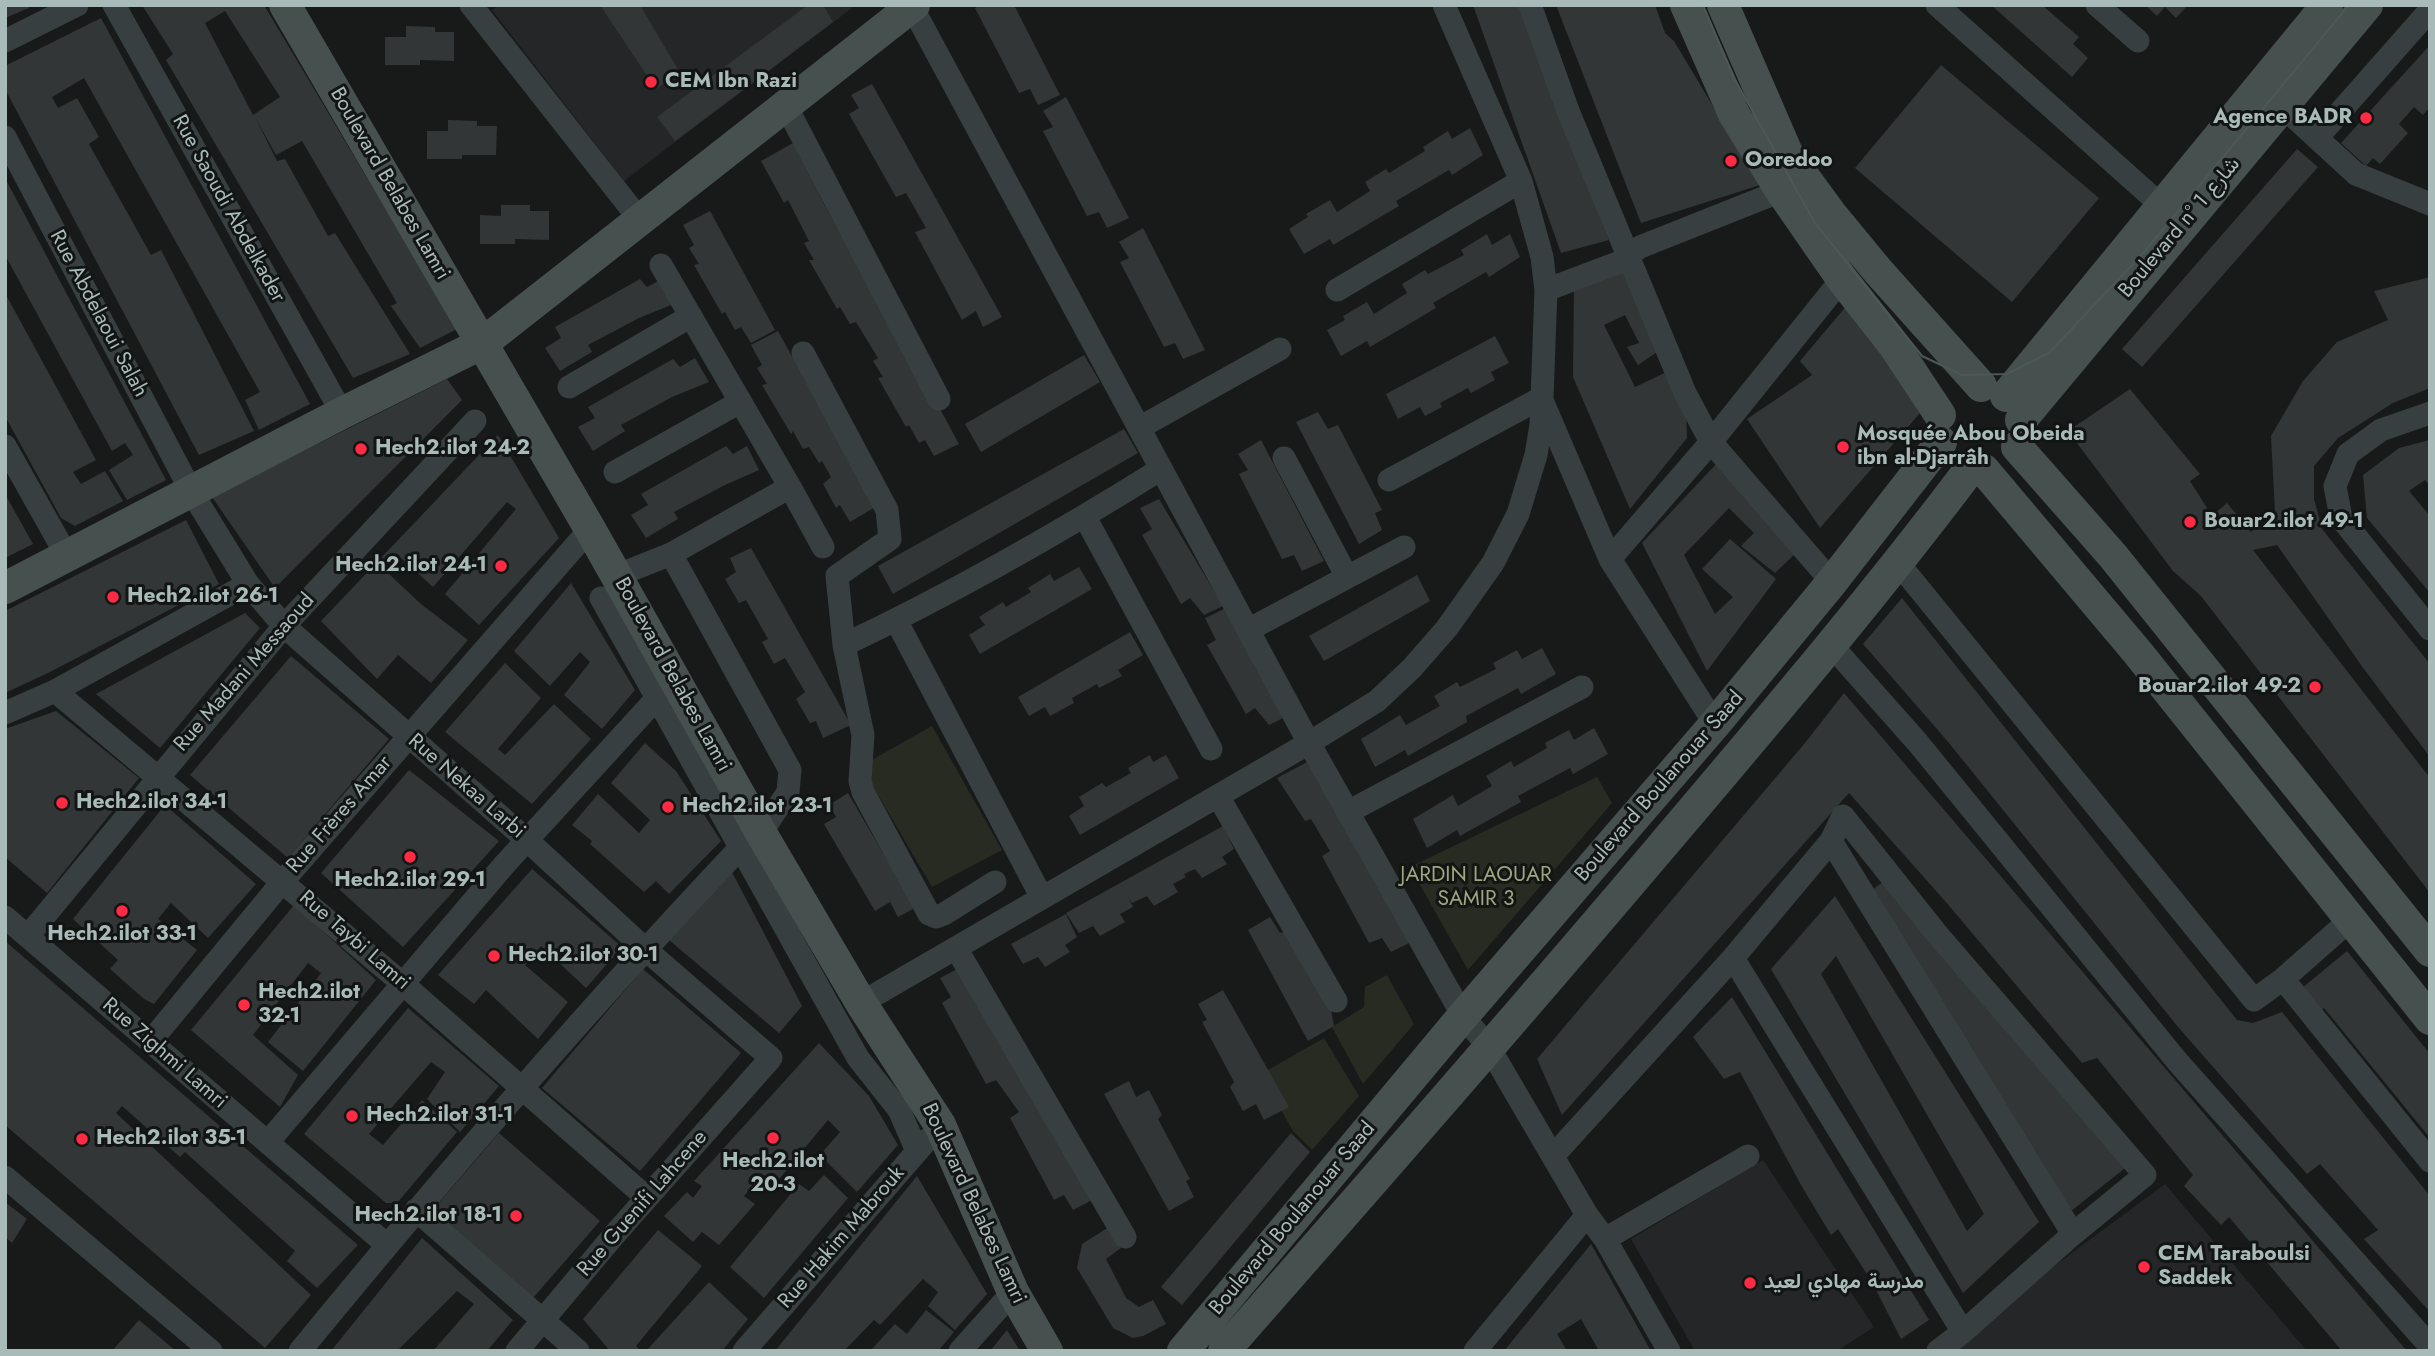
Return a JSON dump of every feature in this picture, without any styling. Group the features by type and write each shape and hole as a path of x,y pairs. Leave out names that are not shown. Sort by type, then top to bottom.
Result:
{"main road":[{"name":"Boulevard Belabes Lamri","path":"285,5 590,529 608,587 751,840 940,1125 1013,1292 1047,1351"},
{"path":"1686,5 1734,114 1781,191 1842,279 1893,344 1940,429 1947,454 1958,463 1977,469 1998,466 2009,458 2006,412"},
{"path":"1723,5 1788,155 1831,214 1878,271 2006,412 2113,556 2430,951"},
{"name":"Boulevard n° شارع 1","path":"2006,412 2162,206 2327,5"},
{"name":"Boulevard n° شارع 1","path":"2006,412 2282,106 2367,5"},
{"path":"5,588 483,343 913,6"},
{"path":"1940,429 1946,403 1968,388 2006,412"},
{"name":"Boulevard Boulanouar Saad","path":"1183,1351 1464,1016 1715,724 1832,582 1940,429"},
{"path":"1977,469 2138,653 2430,1019"},
{"name":"Boulevard Boulanouar Saad","path":"1224,1351 1490,1049 1832,646 1977,469"}],"street":[{"path":"5,41 77,5"},
{"name":"Rue Saoudi Abdelkader","path":"114,5 342,413"},
{"path":"471,5 640,220"},
{"path":"861,1003 1377,701 1412,668 1447,628 1493,564 1518,513 1536,455 1541,425 1546,290 1542,257 1521,181 1444,5"},
{"path":"1530,5 1568,111 1685,393 1711,442 1832,582"},
{"path":"1937,5 2162,206"},
{"path":"2097,5 2138,41"},
{"path":"913,6 1309,743 1464,1016 1490,1049 1669,1351"},
{"path":"2317,138 2430,10"},
{"path":"786,106 939,399"},
{"path":"2282,106 2356,174 2430,204"},
{"name":"Rue Abdelaoui Salah","path":"5,138 191,491"},
{"path":"1337,290 1521,181"},
{"path":"1546,290 1620,262 1640,247 1781,191"},
{"path":"661,265 823,547"},
{"path":"1609,559 1711,442 1842,279"},
{"path":"569,387 691,316"},
{"path":"1139,428 1280,349"},
{"path":"803,353 887,510 890,538 837,576 844,645 863,735 860,781 863,792 929,914 936,917 944,914 995,882"},
{"path":"1389,481 1541,398"},
{"path":"1541,398 1609,559 1715,724"},
{"path":"615,472 740,402"},
{"path":"2430,413 2381,430 2348,454 2335,486 2341,518 2430,629"},
{"name":"Rue Madani Messaoud","path":"28,936 284,626 475,421"},
{"path":"5,446 67,556"},
{"path":"1284,458 1347,577"},
{"path":"844,645 896,620 1085,517 1161,469"},
{"path":"790,487 608,587 657,698 751,840 858,1058 899,1110 917,1151"},
{"name":"Rue Nekaa Larbi","path":"191,491 248,584 284,626 771,1058"},
{"path":"1085,517 1211,749"},
{"name":"Rue Frères Amar","path":"150,1042 283,881 590,529"},
{"path":"1248,630 1404,547"},
{"path":"300,1351 416,1210 645,948 751,840 788,792 790,770 671,554"},
{"path":"1899,564 2255,1000 2350,920"},
{"path":"5,713 55,691 248,584"},
{"path":"896,620 1042,898"},
{"path":"1832,646 1918,743 2177,1061 2430,1346"},
{"path":"1348,812 1582,687"},
{"name":"Rue Taybi Lamri","path":"55,691 156,778 283,881 647,1198"},
{"path":"268,1142 527,840 657,698"},
{"path":"1218,796 1336,1001"},
{"path":"1553,1156 1733,958 1831,842 1843,816 1937,934 2145,1175 1938,1351"},
{"path":"1831,842 2073,1234"},
{"name":"Rue Zighmi Lamri","path":"5,917 387,1245"},
{"path":"956,948 1125,1237"},
{"path":"1733,958 1963,1332"},
{"path":"2283,979 2430,1161"},
{"name":"Rue Guenifi Lahcene","path":"517,1351 771,1058"},
{"name":"Rue Hakim Mabrouk","path":"744,1351 940,1125"},
{"path":"1605,1239 1748,1156"},
{"path":"5,1177 211,1351"},
{"path":"416,1210 578,1351"},
{"path":"1475,1351 1587,1215"},
{"path":"960,1351 1013,1292"}],"shaded area":[{"name":"CEM Ibn Razi","path":"499,5 856,5 624,181 492,10"},
{"name":"مدرسة مهادي لعيد","path":"1763,1160 1874,1327 1837,1351 1695,1351 1631,1239"},
{"name":"CEM Taraboulsi Saddek","path":"2165,1184 2307,1351 1939,1351"}],"green space":[{"path":"932,726 1002,850 932,887 861,766"},
{"name":"JARDIN LAOUAR SAMIR 3","path":"1597,777 1612,803 1468,970 1410,867"},
{"path":"1387,975 1414,1024 1363,1084 1332,1027 1364,1007 1365,987"},
{"path":"1324,1038 1359,1096 1312,1150 1293,1131 1261,1074"}],"building":[{"path":"5,5 27,5 29,8 5,18"},
{"path":"142,5 264,5 457,329 420,348 391,306 397,303 302,141 276,155 255,117 277,161 285,159 328,236 335,233 410,354 353,378 166,60 173,54","holes":["225,11 280,97 253,115 205,23"]},
{"path":"600,5 640,5 680,73 656,89"},
{"path":"808,5 823,5 833,22 675,141 657,117"},
{"path":"981,5 1014,5 1060,95 1038,105 1030,89 1019,93 975,8"},
{"path":"1473,5 1520,5 1609,240 1561,253"},
{"path":"1556,5 1655,5 1665,33 1674,41 1760,185 1641,223"},
{"path":"1991,5 2042,5 2079,37 2073,44 2088,58 2072,77"},
{"path":"2145,5 2188,5 2176,18 2165,7 2157,16"},
{"path":"101,18 310,404 259,430 245,400 260,392 84,78 52,97 58,108 77,98 99,137 89,144 151,255 161,250 254,431 199,455 5,89 5,66"},
{"path":"406,26 435,27 435,32 454,32 454,61 420,60 420,65 385,65 385,37 406,37"},
{"path":"2430,45 2430,107 2423,115 2414,107 2399,124 2408,133 2380,164 2373,158 2366,166 2341,143"},
{"path":"1941,65 2099,198 2012,302 1855,168"},
{"path":"872,84 1002,317 983,327 976,311 962,320 915,232 926,228 906,193 896,197 849,114 859,108 851,95"},
{"path":"1066,97 1129,218 1107,228 1099,212 1087,216 1043,131 1053,127 1043,111"},
{"path":"448,120 477,121 477,126 497,126 496,155 427,159 427,131 448,131"},
{"path":"1470,128 1483,155 1452,175 1449,170 1396,201 1399,206 1333,245 1330,239 1304,254 1289,229 1308,217 1306,214 1330,200 1337,212 1370,191 1365,182 1386,169 1389,173 1425,151 1423,147 1448,131 1452,139"},
{"path":"793,143 890,326 894,324 959,444 934,456 925,440 919,443 909,425 906,427 878,378 883,377 873,361 878,358 856,322 850,324 840,307 837,309 809,260 814,260 804,243 809,241 788,200 784,203 761,161"},
{"path":"2297,149 2318,167 2142,367 2122,349"},
{"path":"5,178 166,480 127,500 109,470 133,455 125,443 112,451 5,255"},
{"path":"501,205 530,205 530,211 549,211 549,240 515,239 515,244 480,244 480,215 501,216"},
{"path":"710,211 775,330 751,343 741,327 735,330 725,312 722,314 694,265 699,264 689,248 694,245 683,225"},
{"path":"1143,228 1205,350 1183,359 1175,343 1164,347 1120,262 1129,258 1119,242"},
{"path":"1487,234 1492,245 1510,234 1520,257 1489,277 1486,272 1433,303 1436,308 1370,347 1367,341 1341,356 1327,330 1345,320 1343,316 1367,302 1374,314 1407,293 1402,284 1425,270 1428,274 1464,255 1461,250"},
{"path":"1626,265 1663,348 1638,365 1627,347 1639,343 1625,315 1604,325 1635,387 1673,369 1686,406 1687,438 1630,509 1573,377 1574,286"},
{"name":"Bouar2.ilot 49-1","path":"2430,277 2430,388 2393,403 2338,438 2314,466 2314,499 2322,529 2430,664 2430,757 2361,665 2277,545 2253,550 2430,778 2430,893 2201,596 2173,571 2068,431 2130,389 2200,474 2190,481 2212,516 2227,503 2251,532 2275,512 2271,436 2303,381 2337,342 2388,320 2374,291"},
{"path":"640,279 647,287 662,279 676,303 639,318 588,345 592,352 560,371 545,348 561,338 555,327"},
{"path":"5,293 96,460 73,472 81,484 105,471 123,501 75,526 61,518 5,416"},
{"path":"1848,304 1920,413 1820,528 1747,419 1812,375 1800,361"},
{"path":"778,331 877,506 850,522 840,505 836,508 823,484 831,477 822,461 819,463 809,447 803,449 793,431 791,434 762,385 767,384 757,368 762,365 751,345"},
{"path":"1495,336 1509,363 1491,372 1495,380 1471,393 1468,388 1440,403 1442,407 1425,416 1420,407 1398,419 1386,394"},
{"path":"1084,355 1100,382 981,452 965,424"},
{"path":"695,358 709,382 672,397 621,425 625,431 593,451 578,427 595,418 588,407 673,359 680,367"},
{"name":"Hech2.ilot 24-2","path":"447,379 462,400 275,588 212,497"},
{"path":"1318,412 1328,429 1338,425 1382,510 1375,513 1382,530 1359,544 1296,422"},
{"path":"1124,429 1138,453 893,594 878,566"},
{"name":"Hech2.ilot 24-1","path":"498,435 559,538 479,625 445,594 516,509 507,502 433,587 401,558 389,574 421,604 468,640 431,683 398,655 377,679 321,621"},
{"path":"1261,440 1324,561 1302,571 1294,555 1282,559 1239,474 1248,470 1238,454"},
{"path":"2430,440 2430,486 2425,480 2409,491 2430,516 2430,593 2367,518 2363,475 2399,448"},
{"path":"726,446 733,454 747,446 759,470 674,512 678,519 646,538 631,515 648,505 641,494"},
{"path":"1718,462 1798,551 1775,573 1741,546 1754,533 1729,508 1684,555 1715,614 1733,597 1702,569 1730,539 1776,579 1707,671 1642,543"},
{"path":"5,494 33,544 5,558"},
{"path":"1159,499 1223,606 1204,615 1190,598 1181,604 1142,535 1152,529 1140,508"},
{"name":"Hech2.ilot 26-1","path":"186,520 219,584 5,693 5,611"},
{"path":"751,548 851,725 823,738 816,721 810,723 796,699 805,692 785,658 774,664 762,642 768,639 746,600 739,603 725,579 736,572 730,558"},
{"path":"1079,567 1092,589 980,654 969,635 985,625 979,617 1003,602 1006,607 1031,592 1028,588 1050,574 1054,581"},
{"path":"1417,575 1430,601 1324,661 1309,636"},
{"path":"571,583 635,690 602,729 564,695 590,662 580,652 550,686 514,651"},
{"path":"1902,598 2237,1020 2253,1023 2282,1012 2430,1196 2430,1312 2364,1239 2378,1230 2320,1164 2307,1174 2178,1027 1949,743 1863,644"},
{"path":"1224,609 1287,716 1269,725 1255,708 1246,714 1207,645 1216,640 1205,618"},
{"path":"245,613 260,628 160,748 96,694"},
{"path":"1130,632 1143,655 1118,670 1122,676 1099,688 1097,684 1072,698 1074,703 1050,716 1045,707 1029,716 1018,697"},
{"path":"1542,648 1556,674 1521,694 1518,688 1466,716 1467,722 1408,756 1405,750 1375,767 1361,739 1400,715 1406,725 1440,706 1434,696 1457,682 1460,687 1496,669 1493,663 1517,650 1522,659"},
{"path":"291,656 389,739 288,858 190,775"},
{"path":"505,663 541,698 498,749 505,755 554,704 591,739 532,804 445,732"},
{"path":"1844,693 2407,1351 2342,1351 2229,1217 2221,1225 2184,1186 2193,1175 2097,1058 2082,1063 1945,901 1849,793 1562,1115 1537,1059 1805,743"},
{"name":"Hech2.ilot 34-1","path":"56,711 139,778 47,893 5,857 5,729"},
{"path":"1594,728 1608,754 1573,774 1570,768 1518,796 1521,802 1460,836 1457,830 1427,848 1413,819 1453,795 1458,806 1492,786 1486,776 1511,761 1514,767 1547,748 1545,743 1569,730 1574,740"},
{"name":"Hech2.ilot 23-1","path":"645,743 676,771 721,841 669,894 656,881 644,892 572,825 598,794 639,833 650,820 611,783"},
{"path":"1150,755 1153,762 1166,755 1179,778 1080,835 1069,816 1084,806 1079,797 1102,783 1106,787 1131,773 1128,768"},
{"path":"1311,760 1413,941 1391,952 1382,938 1369,943 1322,856 1330,851 1311,819 1305,821 1277,778"},
{"name":"Hech2.ilot 29-1","path":"409,770 499,841 403,947 321,873"},
{"path":"848,793 915,908 898,917 890,902 875,911 824,824 836,817 829,805"},
{"name":"Hech2.ilot 33-1","path":"165,805 256,884 208,938 171,903 158,919 197,950 154,1004 144,999 110,969 118,960 73,919"},
{"path":"1223,826 1234,849 1222,857 1227,864 1202,878 1195,869 1184,874 1186,877 1173,884 1178,892 1154,906 1147,896 1132,903 1128,896 1133,907 1120,914 1125,922 1100,936 1093,926 1079,933 1066,913"},
{"name":"Hech2.ilot 30-1","path":"532,869 622,947 586,988 541,946 525,965 568,1002 538,1039 486,990 474,1004 438,975"},
{"path":"732,872 802,1006 779,1033 669,940"},
{"path":"1893,874 2134,1161 2066,1215 1871,891"},
{"path":"1835,896 2039,1222 1963,1293 1771,969","holes":["1836,956 1984,1214 1967,1231 1821,974"]},
{"name":"Hech2.ilot 32-1","path":"294,905 376,980 303,1071 268,1042 321,973 308,963 253,1035 298,1075 280,1107 191,1030"},
{"path":"1066,914 1077,937 1065,945 1070,952 1045,967 1038,957 1023,964 1011,944"},
{"path":"1270,917 1280,933 1288,930 1330,1004 1334,1026 1308,1041 1248,930"},
{"name":"Hech2.ilot 35-1","path":"5,941 358,1245 317,1288 287,1261 295,1251 185,1152 180,1157 122,1106 116,1113 311,1295 265,1348 5,1125"},
{"path":"2347,951 2430,1054 2430,1138 2324,1008 2320,1011 2302,988"},
{"path":"961,967 1094,1199 1073,1210 1064,1195 1054,1200 1010,1118 1019,1112 996,1080 986,1084 942,1003 951,997 940,978"},
{"path":"643,969 741,1053 640,1171 542,1088"},
{"path":"1223,990 1289,1107 1264,1120 1256,1104 1243,1111 1230,1087 1234,1082 1202,1022 1207,1020 1198,1004"},
{"path":"1732,997 1929,1320 1901,1339 1872,1282 1838,1229 1831,1235 1740,1072 1724,1079 1693,1037"},
{"name":"Hech2.ilot 31-1","path":"408,1008 499,1086 460,1132 427,1099 445,1072 431,1062 369,1134 383,1145 422,1100 457,1132 397,1203 386,1203 304,1134"},
{"name":"Hech2.ilot 20-3","path":"819,1043 869,1096 898,1145 857,1192 820,1155 840,1132 828,1120 775,1184 764,1175 744,1196 755,1204 719,1245 702,1232 693,1242 664,1216 687,1192 693,1198 702,1186 694,1181"},
{"path":"1129,1081 1136,1097 1149,1090 1162,1115 1158,1119 1190,1179 1186,1181 1194,1197 1169,1211 1104,1094"},
{"name":"Hech2.ilot 18-1","path":"499,1133 600,1221 533,1298 432,1211"},
{"path":"1291,1133 1310,1152 1182,1305 1161,1287"},
{"path":"824,1175 848,1198 764,1298 730,1267 799,1184 809,1191"},
{"path":"917,1176 987,1294 955,1330 928,1306 938,1292 923,1279 880,1325 874,1320 844,1351 775,1351"},
{"path":"5,1202 27,1219 12,1243 5,1237"},
{"path":"1109,1227 1121,1248 1106,1259 1126,1298 1139,1307 1153,1300 1166,1324 1143,1336 1133,1338 1113,1328 1077,1268 1082,1244"},
{"path":"658,1230 702,1266 636,1346 641,1351 610,1351 583,1319"},
{"path":"422,1238 513,1320 487,1351 433,1351 474,1304 457,1291 397,1351 331,1351"},
{"path":"1591,1244 1651,1351 1599,1351 1581,1319 1557,1334 1567,1351 1504,1351"},
{"path":"709,1282 748,1319 722,1351 646,1351"},
{"path":"926,1310 954,1332 938,1351 870,1351 895,1324 907,1334"},
{"path":"139,1320 176,1351 112,1351"},
{"path":"1007,1330 1020,1351 990,1351"}],"tram line":[{"path":"1703,5 1734,78 1815,223 1922,356 1962,375 2007,374 2049,353 2145,251 2349,5"}],"place":[{"name":"CEM Ibn Razi","path":"651,82"},
{"name":"Agence BADR","path":"2366,118"},
{"name":"Ooredoo","path":"1731,161"},
{"name":"Mosquée Abou Obeida ibn al-Djarrâh","path":"1843,447"},
{"name":"Hech2.ilot 24-2","path":"361,449"},
{"name":"Bouar2.ilot 49-1","path":"2190,522"},
{"name":"Hech2.ilot 24-1","path":"501,566"},
{"name":"Hech2.ilot 26-1","path":"113,597"},
{"name":"Bouar2.ilot 49-2","path":"2315,687"},
{"name":"Hech2.ilot 34-1","path":"62,803"},
{"name":"Hech2.ilot 23-1","path":"668,807"},
{"name":"Hech2.ilot 29-1","path":"410,857"},
{"name":"Hech2.ilot 33-1","path":"122,911"},
{"name":"Hech2.ilot 30-1","path":"494,956"},
{"name":"Hech2.ilot 32-1","path":"244,1005"},
{"name":"Hech2.ilot 31-1","path":"352,1116"},
{"name":"Hech2.ilot 20-3","path":"773,1138"},
{"name":"Hech2.ilot 35-1","path":"82,1139"},
{"name":"Hech2.ilot 18-1","path":"516,1216"},
{"name":"CEM Taraboulsi Saddek","path":"2144,1267"},
{"name":"مدرسة مهادي لعيد","path":"1750,1283"}]}
